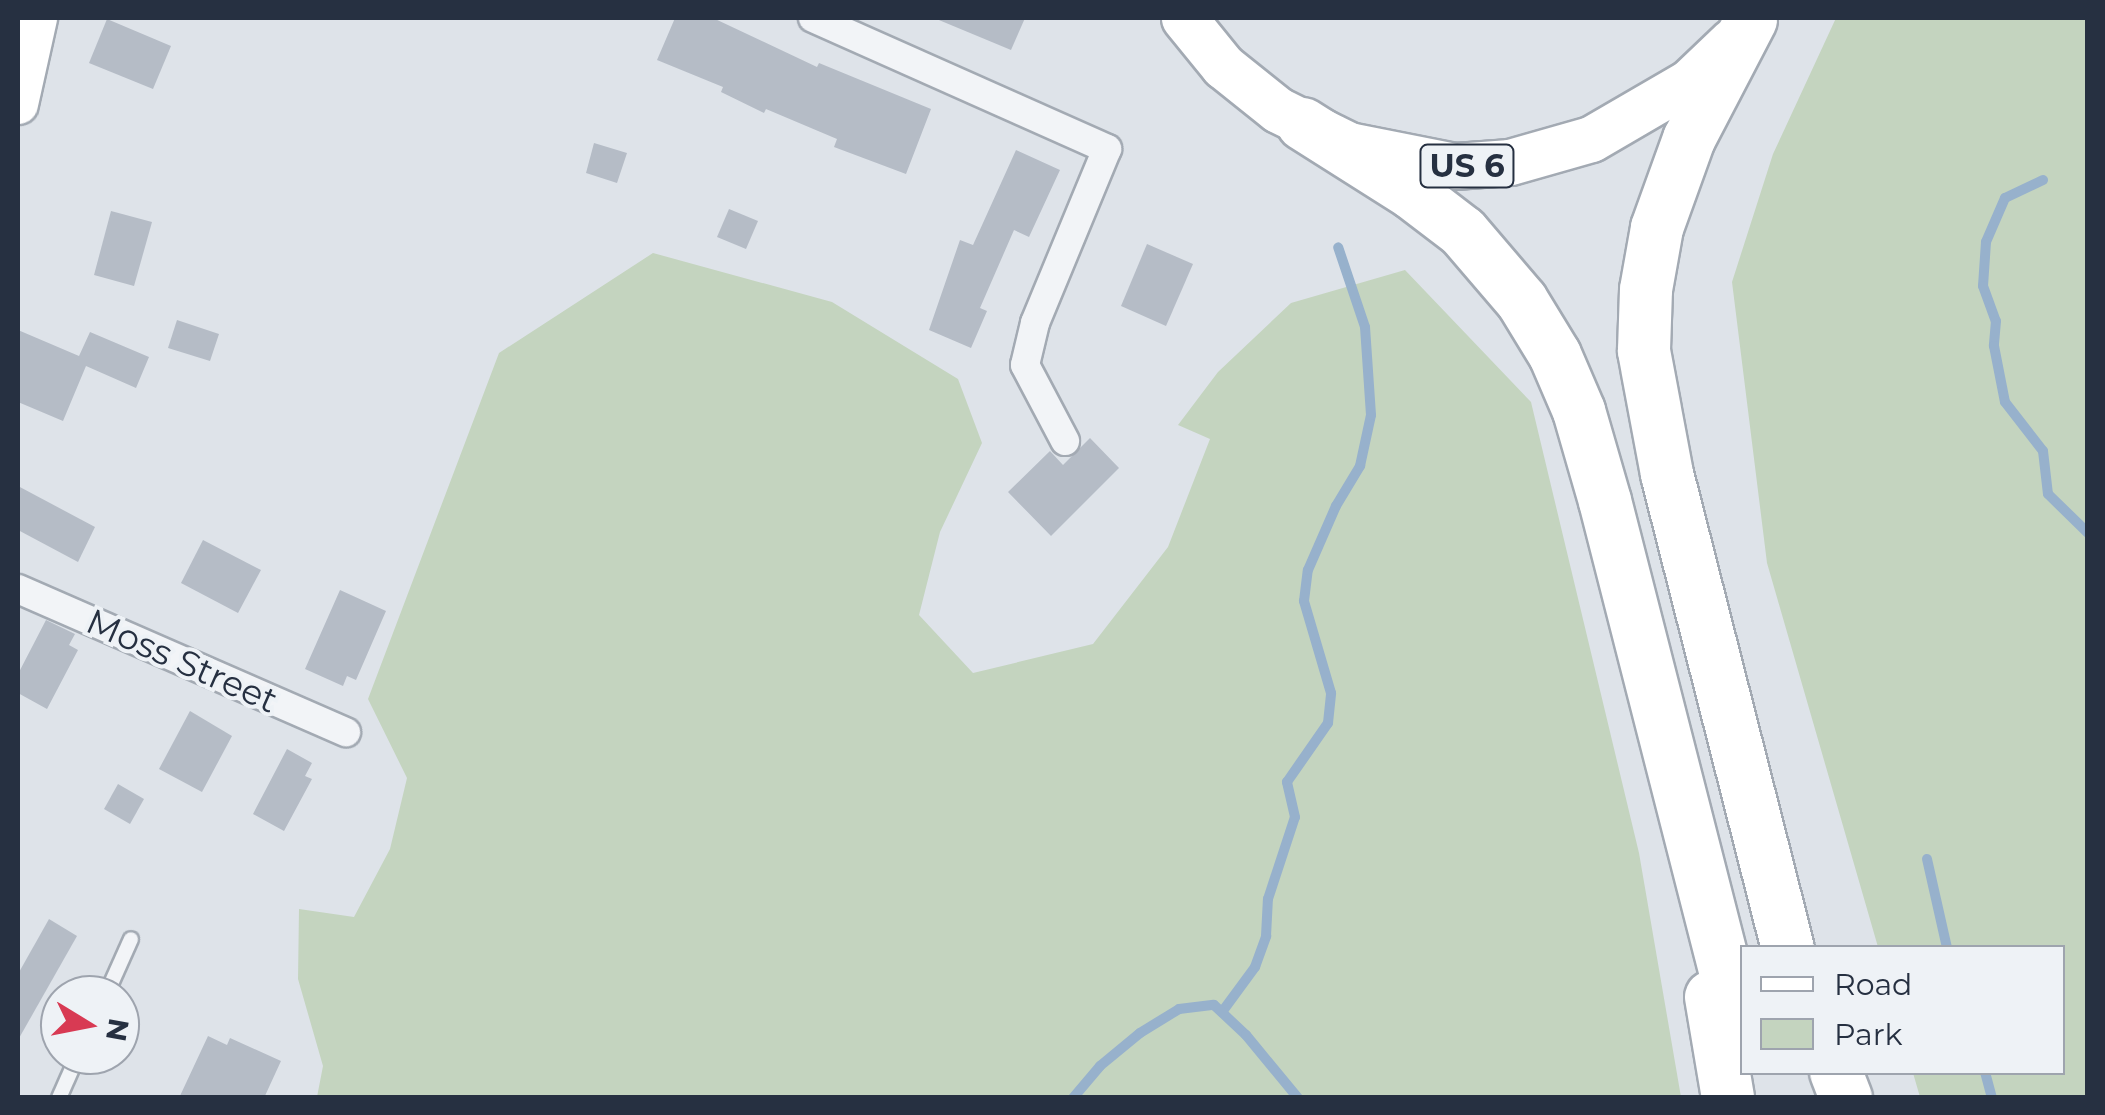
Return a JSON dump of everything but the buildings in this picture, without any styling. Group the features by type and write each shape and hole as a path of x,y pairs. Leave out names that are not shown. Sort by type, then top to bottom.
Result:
{"highway":[{"path":"1752,19 1688,139 1656,228 1646,290 1644,352 1667,474 1787,939"},
{"path":"1304,124 1412,193 1463,232 1505,278 1540,328 1568,384 1588,440 1740,1029"},
{"path":"1669,749 1728,1098"}],"main road":[{"name":"US 6","path":"1184,18 1224,66 1278,110 1304,124 1350,145 1425,164 1484,166 1538,156 1591,139 1644,112 1712,62 1752,19"}],"street":[{"path":"18,104 36,18"},
{"path":"812,18 1107,149 1035,322 1025,365 1065,441"},
{"name":"Moss Street","path":"18,589 346,732"}],"lane":[{"path":"115,975 131,939"},
{"path":"59,1098 69,1075"}],"green space":[{"path":"1836,18 2087,18 2087,1097 1920,1097 1914,1075 2065,1075 2065,945 1877,945 1767,563 1732,282 1773,154"},
{"path":"653,253 832,302 958,379 982,443 940,532 919,615 973,673 1093,644 1168,547 1210,439 1178,425 1218,372 1291,303 1405,270 1531,402 1639,853 1681,1097 317,1097 323,1066 298,979 299,909 354,917 390,849 407,778 368,699 499,353"}],"waterway":[{"path":"2043,180 2005,198 1986,242 1983,286 1996,321 1994,346 2005,402 2043,451 2048,494 2088,533"},
{"path":"1222,1012 1255,967 1266,936 1268,899 1295,817 1287,782 1328,723 1331,693 1304,601 1308,570 1336,506 1360,466 1371,415 1365,327 1338,247"},
{"path":"1927,859 1946,945"},
{"path":"1073,1098 1100,1066 1140,1033 1179,1009 1214,1005 1246,1035 1298,1098"},
{"path":"1986,1075 1992,1098"}]}
